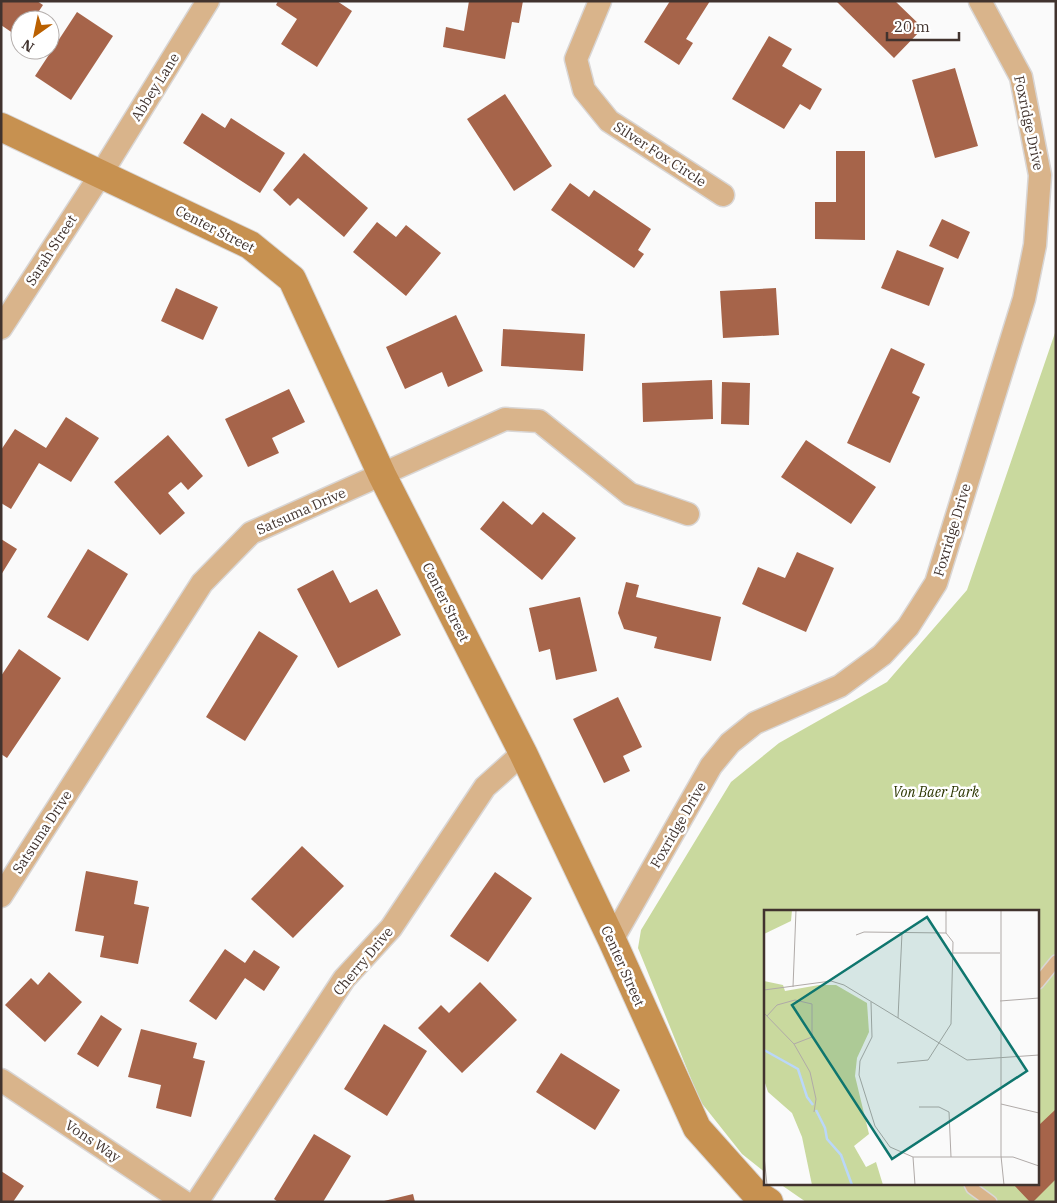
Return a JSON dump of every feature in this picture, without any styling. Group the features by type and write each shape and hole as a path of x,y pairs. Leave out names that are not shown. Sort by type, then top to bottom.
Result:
{"street":[{"name":"Abbey Lane","path":"101,174 208,1"},
{"name":"Silver Fox Circle","path":"600,1 576,59 584,90 609,121 723,195"},
{"name":"Foxridge Drive","path":"612,940 712,766 730,743 755,723 840,686 882,655 908,627 936,583 1024,299 1035,245 1040,175 1021,77 980,1"},
{"name":"Center Street","path":"1,127 250,245 292,279 382,475 523,753 612,940 697,1128 755,1193 769,1202"},
{"name":"Sarah Street","path":"1,328 101,174"},
{"name":"Satsuma Drive","path":"1,896 202,583 251,533 505,419 538,421 630,494 688,514"},
{"name":"Cherry Drive","path":"197,1202 344,979 391,928 486,787 523,753"},
{"name":"Vons Way","path":"1,1080 184,1202"}],"lane":[{"path":"1040,980 1056,960"},
{"path":"971,1186 992,1202"}],"green space":[{"name":"Von Baer Park","path":"1056,330 1056,1202 806,1202 783,1186 1040,1186 1040,910 764,910 764,1171 742,1154 700,1101 638,948 641,930 731,782 779,743 887,682 967,590"}],"building":[{"path":"1,1 37,1 43,5 40,10 10,10 10,31 1,25"},
{"path":"278,1 337,1 352,11 317,67 281,44 297,19 276,5"},
{"path":"469,1 523,1 519,23 512,22 505,59 443,47 446,27 464,31"},
{"path":"670,1 710,1 686,39 693,43 679,65 644,42"},
{"path":"836,1 895,1 923,28 894,58"},
{"path":"77,12 113,36 71,100 35,76 46,60 60,60 60,38"},
{"path":"769,36 792,49 782,66 822,89 810,110 800,104 784,129 732,99"},
{"path":"955,68 978,146 935,158 912,80"},
{"path":"505,94 552,166 514,191 467,119"},
{"path":"202,113 225,128 231,118 285,153 260,193 183,143"},
{"path":"836,151 865,151 865,240 815,239 815,202 836,202"},
{"path":"304,153 368,208 344,237 298,198 290,206 273,190"},
{"path":"570,183 589,197 594,190 651,229 638,250 644,254 634,268 551,210"},
{"path":"942,219 970,232 958,259 929,246"},
{"path":"377,222 396,237 406,225 441,253 406,296 353,252"},
{"path":"897,250 944,268 929,306 881,288"},
{"path":"176,288 218,307 203,340 161,321"},
{"path":"776,288 779,335 723,338 720,291"},
{"path":"456,315 483,371 448,387 442,372 405,389 386,347"},
{"path":"503,329 585,334 583,371 501,366"},
{"path":"891,348 925,364 912,393 920,397 890,463 847,443"},
{"path":"712,380 713,419 643,422 642,383"},
{"path":"722,382 750,383 749,425 721,424"},
{"path":"289,389 305,422 272,438 279,453 248,467 225,419"},
{"path":"66,417 99,438 71,482 39,463 11,509 1,503 1,450 15,429 46,448"},
{"path":"168,435 203,476 188,490 181,482 168,493 185,513 160,535 114,482"},
{"path":"806,440 876,487 851,524 781,477"},
{"path":"503,501 532,525 543,512 576,538 542,580 480,529"},
{"path":"1,539 17,549 1,575"},
{"path":"88,549 128,574 88,641 47,617"},
{"path":"797,552 834,568 806,632 742,604 758,567 785,578"},
{"path":"333,570 350,603 377,589 401,635 338,668 297,589"},
{"path":"626,582 639,585 636,597 721,617 711,661 654,648 657,637 624,629 618,613"},
{"path":"580,597 597,671 556,680 550,649 539,652 529,608"},
{"path":"259,631 298,656 245,741 206,717"},
{"path":"19,649 61,678 7,758 1,754 1,676"},
{"path":"618,697 642,747 623,756 630,771 604,783 573,719"},
{"path":"302,846 344,886 293,938 251,899"},
{"path":"86,871 138,881 134,904 149,907 138,964 100,957 104,936 75,931"},
{"path":"495,872 532,898 488,962 450,936"},
{"path":"225,949 245,963 254,950 280,967 264,991 245,978 216,1020 189,1001"},
{"path":"49,972 82,1002 45,1042 5,1005 31,978 38,985"},
{"path":"480,982 517,1020 462,1073 418,1028 441,1005 449,1013"},
{"path":"101,1015 122,1029 98,1067 77,1054"},
{"path":"384,1024 427,1051 387,1116 344,1089"},
{"path":"141,1029 197,1043 193,1058 205,1061 191,1117 156,1108 161,1085 128,1077"},
{"path":"561,1053 620,1090 595,1130 536,1092"},
{"path":"1056,1109 1056,1179 1033,1202 1030,1202 1015,1186 1040,1186 1040,1124"},
{"path":"314,1134 351,1156 323,1202 278,1202 274,1199"},
{"path":"1,1171 24,1186 13,1202 1,1202"},
{"path":"413,1194 415,1202 384,1202 384,1201"}]}
